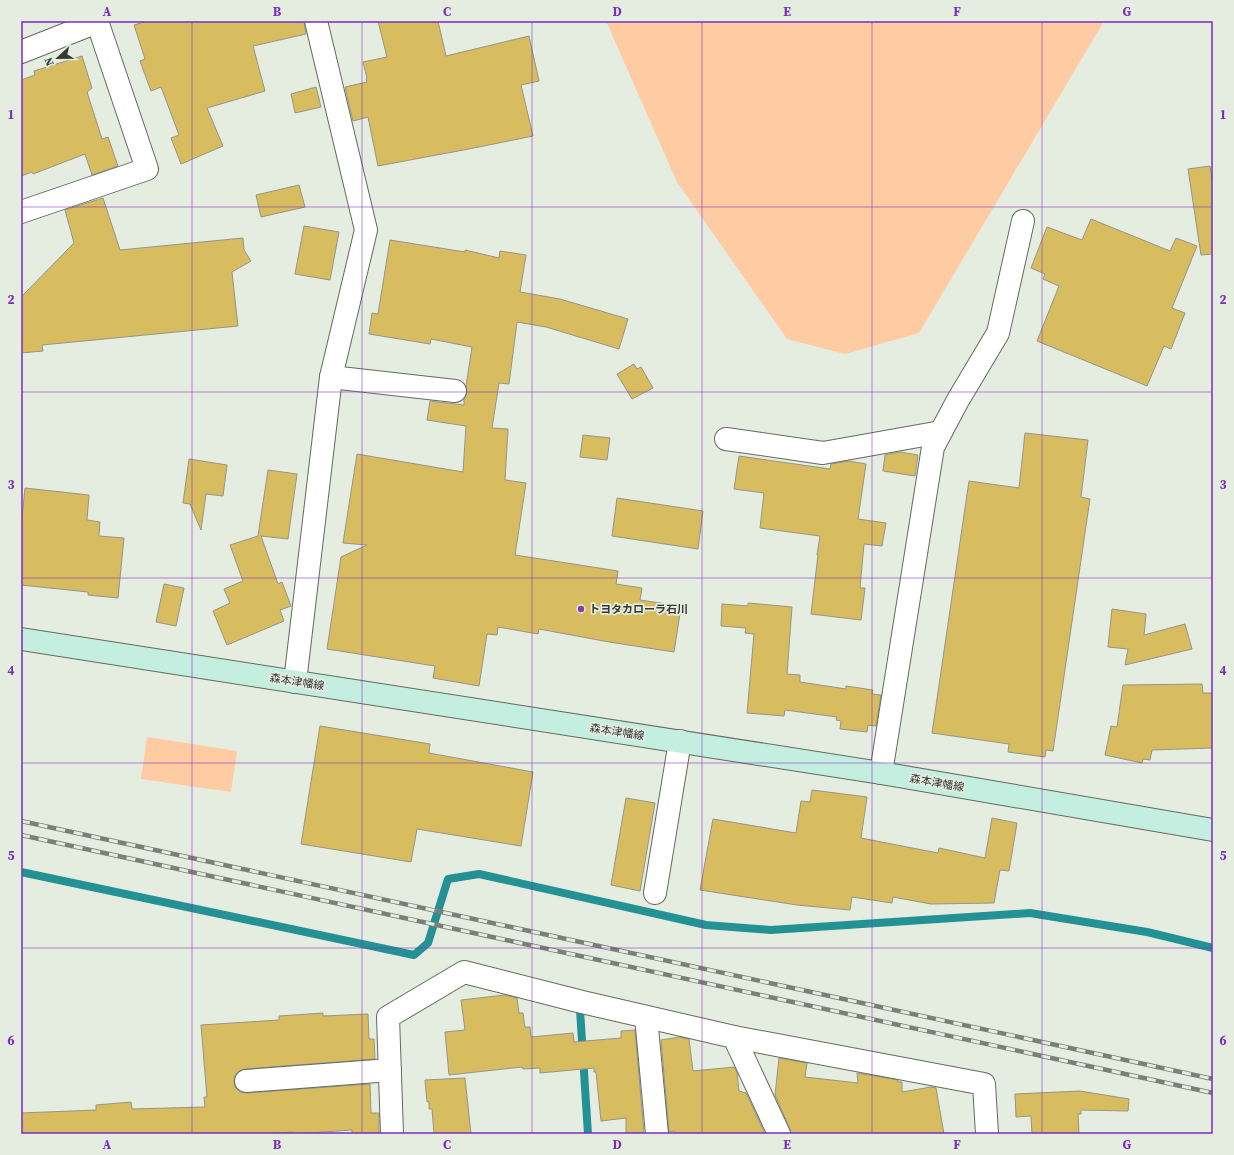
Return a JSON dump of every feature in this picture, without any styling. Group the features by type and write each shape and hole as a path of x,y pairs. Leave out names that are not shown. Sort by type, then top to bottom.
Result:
{"main road":[{"name":"森本津幡線","path":"21,638 881,773 1213,830"}],"street":[{"path":"295,682 331,378 366,230 316,21"},
{"path":"21,52 97,22 147,169 21,212"},
{"path":"881,773 933,447 958,400 998,333 1022,221"},
{"path":"331,378 455,391"},
{"path":"726,439 823,453 941,432"},
{"path":"656,893 680,741"},
{"path":"392,1134 388,1017 464,972 582,1002 734,1037 984,1084 987,1134"},
{"path":"646,1017 657,1134"},
{"path":"734,1037 779,1134"},
{"path":"246,1081 390,1070"}],"shaded area":[{"path":"606,21 1104,21 919,333 845,354 787,339 677,182"},
{"path":"147,737 237,751 231,792 141,779"}],"building":[{"path":"147,21 304,21 306,34 253,46 265,91 207,108 223,146 181,164 171,138 179,135 161,87 151,91 140,61 145,59 134,25"},
{"path":"378,21 438,21 446,56 529,36 539,81 521,85 533,136 378,166 368,117 353,121 345,87 367,82 363,62 387,57"},
{"path":"82,56 92,88 87,92 102,139 108,137 118,166 92,175 85,154 33,174 32,172 21,176 21,80 35,75 34,71"},
{"path":"316,87 321,107 295,113 291,94"},
{"path":"1210,166 1213,186 1213,254 1201,255 1188,169"},
{"path":"299,185 305,207 261,217 256,195"},
{"path":"103,198 120,250 243,238 244,250 251,261 232,272 238,326 42,345 43,351 21,353 21,297 74,243 65,210"},
{"path":"1091,219 1170,251 1176,238 1197,246 1172,308 1185,313 1171,349 1164,346 1147,386 1037,341 1059,286 1043,279 1045,274 1031,268 1047,227 1082,240"},
{"path":"304,226 339,232 330,280 295,274"},
{"path":"390,240 465,252 465,250 499,258 500,251 526,255 520,292 560,299 628,319 619,349 546,327 517,322 509,384 499,383 492,428 508,429 505,480 526,483 515,555 618,571 616,584 642,588 640,600 680,606 674,652 539,629 538,634 498,627 497,635 487,634 479,686 433,678 435,666 327,649 341,557 367,545 343,543 357,454 463,472 466,426 427,420 430,401 464,405 464,399 467,393 466,386 472,347 431,339 430,344 369,334 372,313 378,314"},
{"path":"634,364 637,369 641,367 653,388 632,399 617,374"},
{"path":"1025,433 1088,440 1081,497 1090,499 1053,751 1046,750 1045,757 1008,752 1009,744 932,733 969,481 1019,488"},
{"path":"583,435 610,438 607,460 580,457"},
{"path":"900,452 918,455 915,476 883,471 885,455"},
{"path":"739,456 830,469 831,464 849,461 866,464 858,519 886,523 882,546 864,544 860,588 865,588 861,620 811,614 820,536 760,528 764,493 734,489"},
{"path":"189,459 227,465 223,496 206,494 201,530 190,504 183,503"},
{"path":"268,470 297,474 288,539 261,536 278,584 282,582 291,606 280,610 284,621 227,645 213,611 230,603 224,589 243,581 230,545 258,536"},
{"path":"25,488 89,495 87,520 100,522 99,536 124,538 118,598 88,595 88,592 21,585 21,527"},
{"path":"617,498 703,511 698,549 612,536"},
{"path":"164,584 184,588 176,626 156,622"},
{"path":"748,603 792,607 787,674 800,675 800,682 846,689 846,686 873,690 872,694 881,695 876,726 868,725 867,732 840,729 841,721 836,720 837,717 785,710 784,716 747,713 754,634 745,633 746,628 721,626 722,604 748,606"},
{"path":"1112,609 1146,614 1144,635 1185,624 1192,649 1125,665 1128,649 1108,647"},
{"path":"1202,684 1203,693 1213,693 1213,748 1152,750 1150,760 1143,759 1142,763 1105,755 1111,726 1117,727 1123,685"},
{"path":"320,726 430,744 429,753 533,772 521,846 417,829 411,862 301,844"},
{"path":"812,790 867,797 861,838 938,853 939,848 985,858 992,818 1017,823 1009,871 1000,870 994,903 931,904 893,897 892,903 852,897 850,910 797,905 700,890 713,819 796,833 801,801 810,802"},
{"path":"626,798 655,803 640,891 611,885"},
{"path":"505,995 517,998 519,1013 523,1013 525,1027 530,1027 531,1037 573,1033 574,1042 621,1038 621,1031 635,1030 644,1133 626,1133 626,1118 601,1121 596,1072 594,1072 594,1068 540,1073 540,1068 523,1069 522,1067 449,1075 445,1032 465,1030 461,1000"},
{"path":"323,1013 323,1016 368,1014 369,1039 374,1039 375,1059 245,1069 239,1071 235,1075 234,1082 236,1088 240,1092 247,1093 370,1084 371,1113 379,1113 379,1133 352,1134 352,1130 294,1134 294,1132 263,1134 21,1134 21,1113 96,1110 96,1105 131,1102 132,1109 205,1107 204,1097 207,1097 201,1025 279,1020 279,1016"},
{"path":"680,1037 689,1039 693,1071 734,1067 737,1072 739,1091 746,1093 765,1134 676,1134 675,1131 669,1132 661,1040"},
{"path":"779,1058 807,1063 805,1077 858,1083 857,1073 898,1080 898,1082 902,1082 902,1092 931,1087 936,1088 944,1134 791,1134 775,1095"},
{"path":"465,1078 471,1134 434,1134 432,1109 429,1109 429,1101 427,1102 425,1080"},
{"path":"1080,1091 1129,1099 1128,1111 1081,1110 1081,1114 1078,1114 1079,1134 1032,1134 1031,1116 1016,1117 1015,1094"}],"waterway":[{"path":"21,872 414,955 428,943 448,879 479,874 706,925 771,930 1030,913 1147,932 1213,948"},
{"path":"580,1010 588,1134"}],"railway":[{"path":"21,821 1213,1079"},
{"path":"21,835 1213,1093"}],"place":[{"name":"トヨタカローラ石川","path":"581,609"}]}
